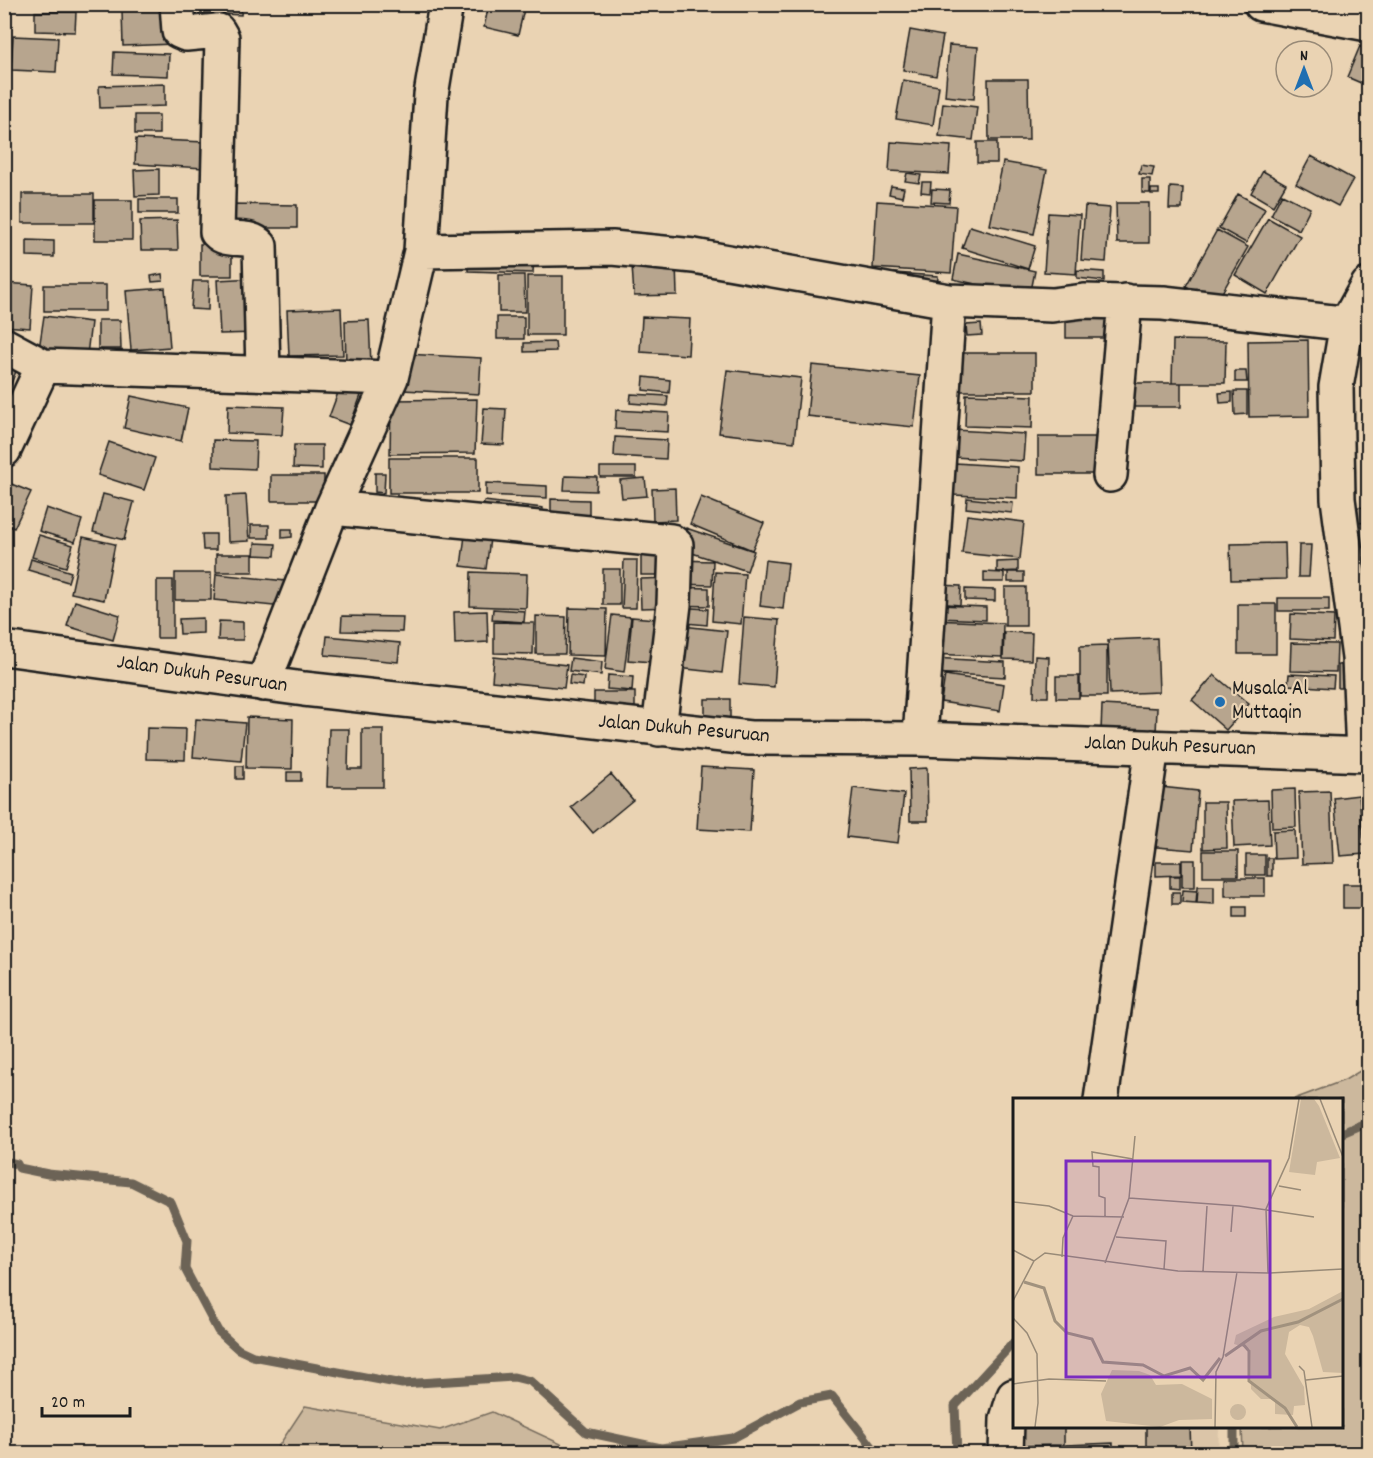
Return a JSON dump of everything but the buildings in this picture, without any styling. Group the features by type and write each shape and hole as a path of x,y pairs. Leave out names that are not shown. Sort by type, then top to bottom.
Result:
{"street":[{"path":"177,4 179,31 186,34 218,31 222,38 217,232 222,237 253,240 260,246 262,373"},
{"path":"264,684 332,508 391,378 421,251 431,95 446,4"},
{"path":"1261,4 1368,24"},
{"path":"421,251 612,248 673,253 949,300 1052,305 1125,302 1358,325"},
{"path":"1366,755 1359,658 1338,499 1336,387 1358,325 1368,285"},
{"path":"920,739 949,300"},
{"path":"1110,475 1125,302"},
{"path":"4,345 43,366 391,378"},
{"path":"4,450 43,366"},
{"path":"332,508 671,541 676,545 674,604 659,729"},
{"name":"Jalan Dukuh Pesuruan","path":"4,648 264,684 750,738 920,739 1366,755"},
{"path":"1101,1098 1152,747"},
{"path":"1006,1454 1007,1419 1013,1399"}],"shaded area":[{"path":"1368,1066 1368,1453 1243,1453 1242,1428 1343,1428 1343,1098 1297,1098 1345,1080"},
{"path":"305,1406 440,1430 492,1412 561,1444 567,1453 274,1453"},
{"path":"1013,1428 1219,1428 1218,1453 1004,1453"}],"waterway":[{"path":"1343,1133 1368,1122"},
{"path":"4,1161 17,1164 19,1168 48,1174 131,1182 171,1202 187,1241 185,1269 218,1331 238,1349 253,1356 402,1384 514,1377 530,1381 586,1432 661,1448 733,1438 800,1402 832,1396 878,1454"},
{"path":"957,1454 955,1406 1013,1343"},
{"path":"1234,1428 1234,1454"}],"place":[{"name":"Musala Al Muttaqin","path":"1220,702"}]}
